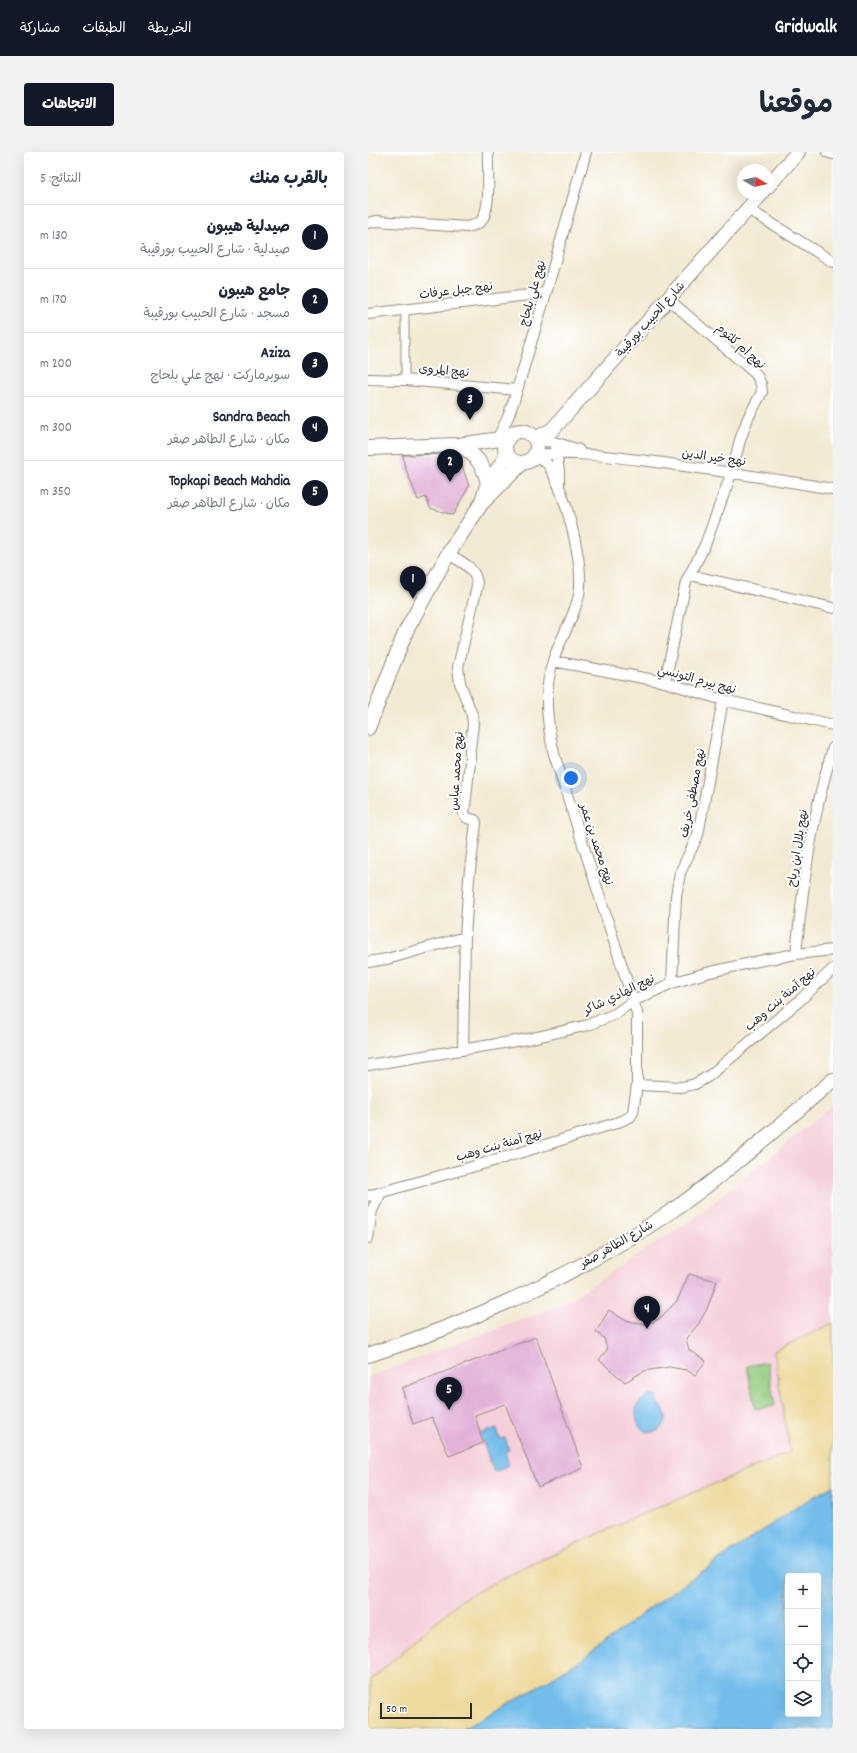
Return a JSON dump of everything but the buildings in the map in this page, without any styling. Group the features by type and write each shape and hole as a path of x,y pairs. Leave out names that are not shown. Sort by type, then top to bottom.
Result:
{"main road":[{"path":"773,180 798,152"},
{"name":"شارع الحبيب بورقيبة","path":"535,439 553,436 668,299 756,200"},
{"path":"368,448 459,445 502,439 514,432 519,431 528,432 535,439 537,446 535,455 530,460 522,463 481,504 448,554 406,631 372,708 368,728"},
{"path":"502,439 507,454 514,462 522,463"},
{"path":"459,445 507,454"},
{"path":"459,445 479,460 488,483"},
{"path":"481,504 488,483 507,454"},
{"name":"شارع الطاهر صفر","path":"368,1355 398,1346 489,1309 575,1268 629,1239 675,1209 734,1165 833,1080"}],"street":[{"path":"368,223 376,221 467,227 475,226 481,220 487,203 488,152"},
{"name":"نهج علي بلحاج","path":"502,439 546,293 586,152"},
{"path":"828,152 833,154"},
{"path":"748,210 833,262"},
{"name":"نهج جبل عرفات","path":"368,314 546,293"},
{"name":"نهج أم كلثوم","path":"666,682 683,596 690,575 705,545 732,472 748,418 762,392 761,384 756,374 668,299"},
{"path":"405,309 405,380"},
{"name":"نهج المروى","path":"368,379 405,380 516,390"},
{"path":"553,436 559,471 559,486"},
{"name":"نهج خير الدين","path":"553,436 591,454"},
{"name":"نهج خير الدين","path":"535,455 556,453 591,454 732,472 833,489"},
{"name":"نهج محمد بن عمر","path":"535,455 548,464 559,486 574,538 580,582 579,595 553,661 548,684 548,724 554,754 637,1013 637,1085 633,1112"},
{"name":"نهج محمد عباس","path":"448,554 473,570 477,580 477,586 458,667 460,683 472,715 473,724 464,814 467,818 475,820 476,823 469,878 465,937 463,1050"},
{"path":"690,575 833,608"},
{"name":"نهج بيرم التونسي","path":"553,661 666,682 723,700 833,726"},
{"name":"نهج مصطفى خريف","path":"672,983 676,896 680,873 698,835 723,700"},
{"name":"نهج بلال ابن رباح","path":"796,954 813,825 833,748"},
{"path":"368,962 465,937"},
{"name":"نهج الهادي شاكر","path":"368,1065 535,1037 588,1025 615,1014 633,1001 672,983 706,973 796,954 833,950"},
{"name":"نهج آمنة بنت وهب","path":"637,1085 682,1086 695,1084 709,1076 798,1002 833,969"},
{"name":"نهج آمنة بنت وهب","path":"368,1196 500,1159 616,1123 630,1117 633,1112"},
{"path":"368,1238 372,1210 381,1193"}],"shaded area":[{"path":"833,1105 833,1323 774,1351 790,1452 628,1520 461,1600 371,1680 368,1673 368,1377 563,1304 697,1216"}],"green space":[{"path":"767,1362 775,1406 755,1409 747,1366"}],"sand":[{"path":"833,1323 833,1486 806,1501 659,1601 581,1660 527,1693 463,1729 368,1729 368,1723 370,1721 371,1680 461,1600 507,1576 628,1520 790,1452 774,1351"}],"water":[{"path":"651,1395 657,1395 656,1402 664,1411 666,1419 664,1426 651,1432 644,1431 638,1424 636,1410 640,1402"},
{"path":"497,1428 500,1439 505,1438 509,1450 505,1452 509,1465 494,1472 480,1434"},
{"path":"833,1486 833,1729 463,1729 527,1693 581,1660 659,1601 806,1501"}],"place":[{"name":"Aziza","path":"470,420"},
{"name":"جامع هيبون","path":"450,482"},
{"name":"صيدلية هيبون","path":"413,599"},
{"name":"Sandra Beach","path":"647,1329"},
{"name":"Topkapi Beach Mahdia","path":"449,1410"}]}
